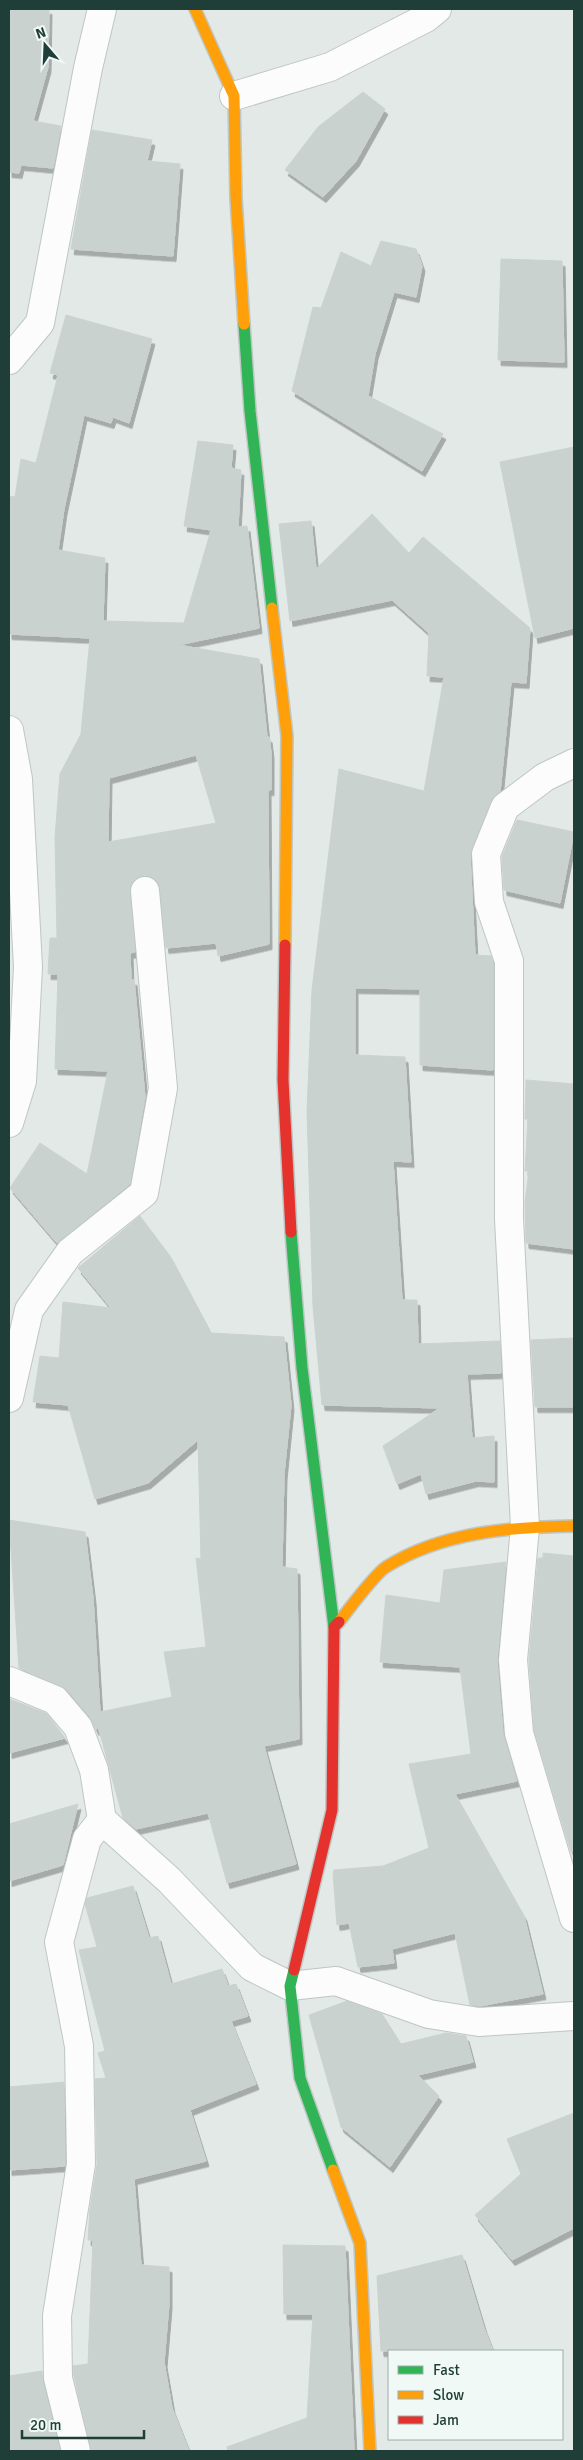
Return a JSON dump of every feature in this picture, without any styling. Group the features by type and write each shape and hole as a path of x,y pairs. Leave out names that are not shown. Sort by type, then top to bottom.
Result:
{"street":[{"path":"9,360 40,323 88,68 102,9"},
{"path":"195,9 234,96 236,198 250,411 287,736 283,1080 291,1230 302,1368 334,1627 332,1810 290,1986 300,2078 360,2243 370,2451"},
{"path":"234,96 330,67 426,18 437,9"},
{"path":"9,730 18,779 28,967 22,1082 9,1123"},
{"path":"574,763 545,777 505,807 486,854 490,902 509,961 509,1219 525,1527 513,1660 519,1733 574,1918"},
{"path":"9,1398 29,1310 70,1252 144,1193 163,1088 145,891"},
{"path":"334,1627 385,1568 436,1544 482,1532 525,1527 574,1526"},
{"path":"9,1682 55,1700 78,1727 94,1770 102,1820 169,1880 252,1967 290,1986 336,1981 429,2014 479,2022 574,2016"},
{"path":"76,2451 58,2378 57,2316 81,2164 79,2046 59,1942 86,1839 102,1820"}],"building":[{"path":"9,9 49,9 48,67 33,121 61,126 53,168 21,165 19,173 9,172"},
{"path":"363,92 385,109 356,161 323,197 285,170 318,127"},
{"path":"92,130 152,140 147,161 180,164 173,256 71,249"},
{"path":"381,241 416,249 422,266 416,297 394,292 375,354 368,396 443,434 422,471 292,391 313,307 321,308 341,252 371,266"},
{"path":"501,259 562,261 564,362 498,360"},
{"path":"66,315 152,339 129,423 113,417 111,423 84,415 64,509 58,550 105,558 103,621 184,623 211,530 184,526 198,441 233,445 231,468 241,470 238,527 247,526 259,628 178,645 259,659 267,737 269,737 271,753 271,790 268,790 269,944 218,956 216,943 166,948 158,882 151,877 143,876 136,879 131,885 135,952 130,953 131,980 134,980 145,1097 130,1184 57,1243 10,1188 40,1143 87,1174 108,1071 55,1069 58,974 48,974 50,938 57,938 55,837 60,774 81,734 90,638 9,634 9,496 15,497 21,459 36,463 58,375 50,373","holes":["196,755 216,823 108,842 109,778"]},
{"path":"574,447 574,628 535,638 500,462"},
{"path":"372,514 409,553 423,537 530,628 526,683 511,682 500,792 491,801 470,855 475,955 491,956 493,964 493,1070 420,1065 420,989 355,988 355,1055 405,1057 411,1162 393,1161 402,1300 417,1300 418,1344 500,1341 501,1373 467,1374 472,1438 494,1436 494,1482 476,1481 426,1494 421,1474 397,1484 383,1446 440,1408 322,1405 313,1306 307,1111 312,990 339,769 424,791 444,677 427,676 429,633 392,600 290,621 279,524 311,521 316,569"},
{"path":"517,820 574,832 560,903 504,890 502,857"},
{"path":"526,1080 574,1084 574,1249 526,1243 525,1202 529,1171 525,1171 528,1119 525,1119"},
{"path":"140,1216 170,1256 211,1333 284,1337 291,1405 284,1474 282,1567 297,1569 299,1739 264,1746 296,1864 227,1883 208,1813 136,1829 123,1818 98,1726 96,1730 90,1717 67,1690 19,1668 9,1520 85,1532 93,1598 100,1712 172,1697 164,1652 206,1647 196,1558 201,1559 198,1440 148,1483 95,1499 68,1405 33,1402 40,1356 59,1358 63,1302 111,1308 78,1268"},
{"path":"574,1338 574,1407 535,1407 531,1340"},
{"path":"543,1553 574,1556 574,1851 571,1852 534,1730 529,1660 538,1558 543,1558"},
{"path":"506,1562 497,1661 503,1734 517,1781 455,1794 524,1916 543,1994 480,2006 470,2005 455,1933 392,1949 394,1963 358,1967 349,1923 337,1925 333,1874 334,1870 383,1866 429,1848 409,1764 471,1754 460,1667 380,1662 386,1595 440,1603 444,1570"},
{"path":"9,1699 46,1713 65,1738 9,1753"},
{"path":"78,1804 63,1865 9,1881 9,1824"},
{"path":"133,1886 149,1938 158,1936 171,1984 222,1969 228,1986 236,1984 248,2016 231,2021 256,2084 190,2110 206,2161 134,2179 141,2265 169,2267 169,2304 164,2362 172,2408 189,2451 91,2451 73,2366 88,2364 93,2240 88,2240 90,2209 97,2164 95,2079 106,2078 98,2053 105,2051 79,1950 97,1947 85,1904 87,1898"},
{"path":"347,2001 382,2014 401,2044 446,2033 466,2036 473,2062 418,2075 439,2096 390,2167 341,2127 309,2015"},
{"path":"64,2082 65,2166 9,2170 9,2087"},
{"path":"574,2113 574,2228 512,2260 475,2215 521,2174 507,2139"},
{"path":"283,2245 345,2246 354,2451 228,2451 227,2447 307,2418 313,2314 284,2314"},
{"path":"462,2255 493,2350 381,2351 377,2276"},
{"path":"42,2371 60,2451 9,2451 9,2376"}],"traffic: fast":[{"path":"244,324 250,411 272,608"},
{"path":"291,1232 302,1368 334,1627"},
{"path":"294,1970 290,1986 300,2078 333,2170"}],"traffic: slow":[{"path":"195,9 234,96 236,198 244,324"},
{"path":"272,608 287,736 285,945"},
{"path":"339,1622 381,1571 408,1555 430,1546 453,1539 501,1530 574,1526"},
{"path":"333,2170 360,2243 370,2451"}],"traffic: jam":[{"path":"285,945 283,1080 291,1232"},
{"path":"294,1970 332,1810 334,1627 339,1622"}]}
